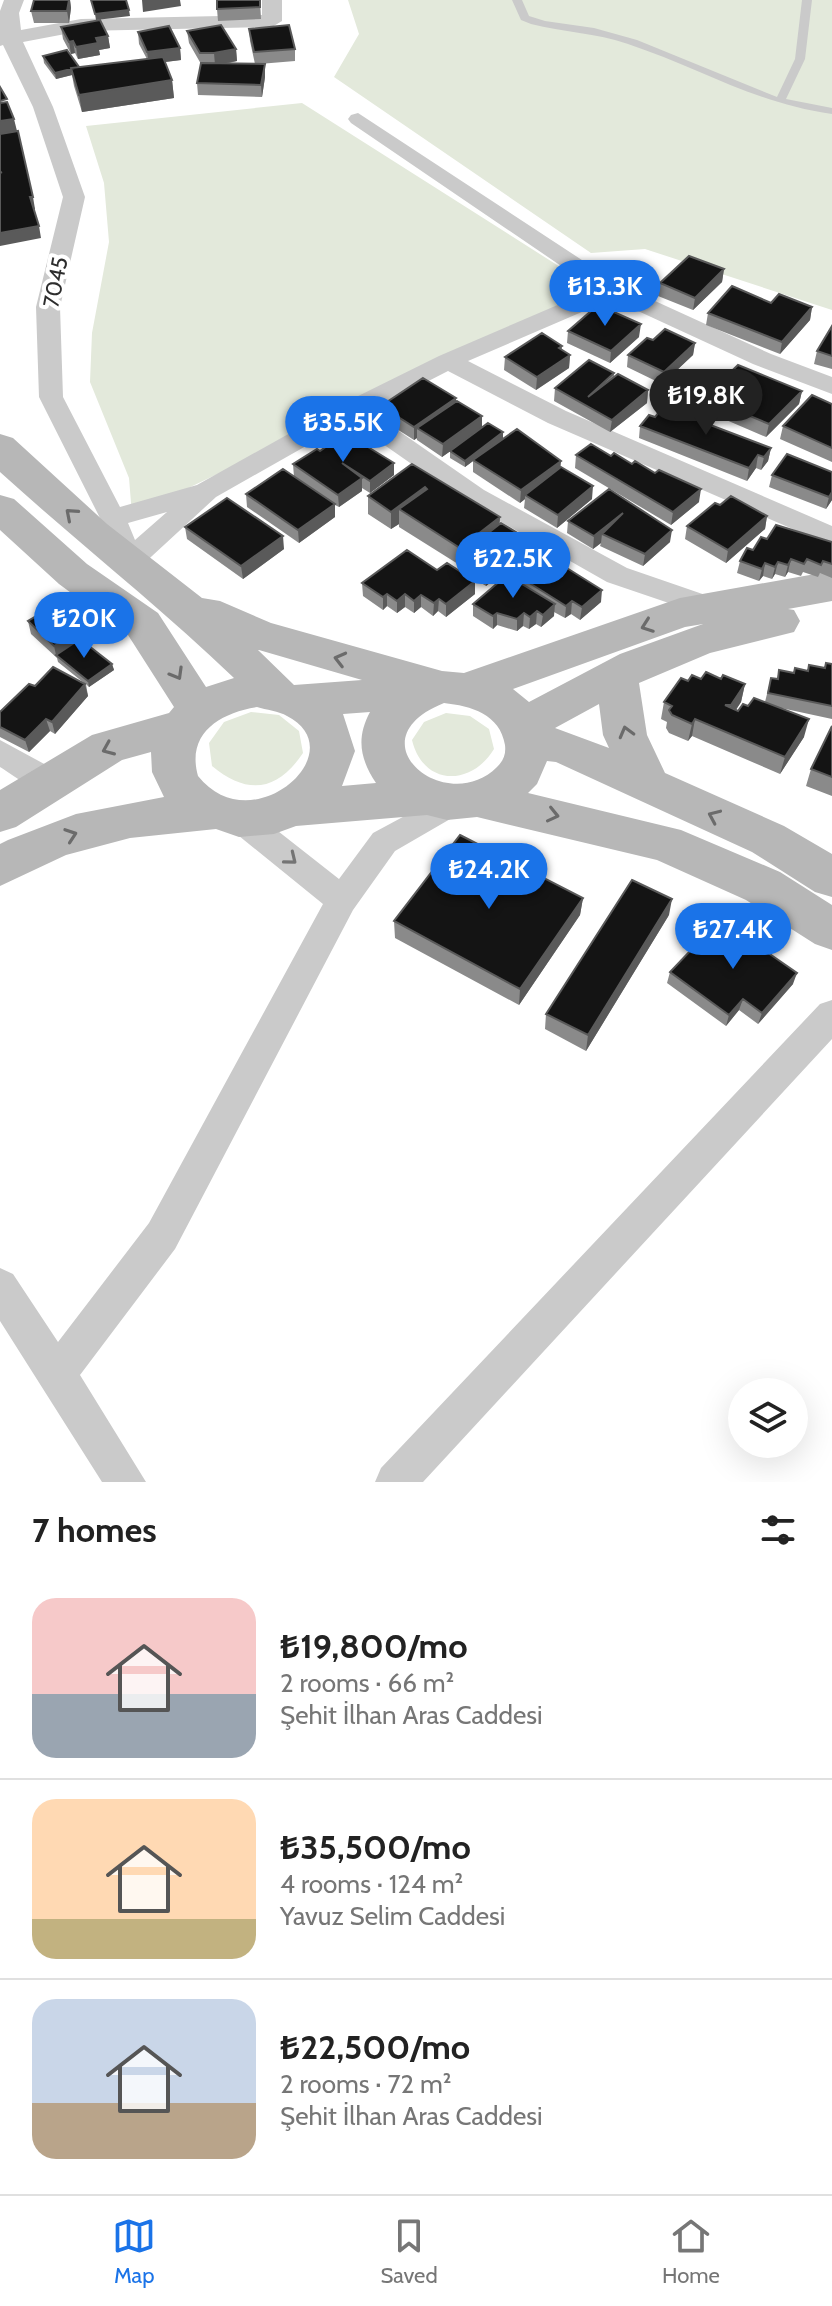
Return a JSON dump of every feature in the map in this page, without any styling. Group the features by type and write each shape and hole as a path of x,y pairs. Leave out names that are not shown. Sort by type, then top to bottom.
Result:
{"main road":[{"path":"0,447 10,460 93,534 181,603 289,698 319,715 330,733 334,753 328,774 315,793 294,808"},
{"path":"0,508 73,574 143,624 190,718"},
{"path":"832,586 707,606 402,702 388,717 380,735 381,753 389,771 404,786 452,799 665,843 763,886 832,930"},
{"path":"181,603 259,635 444,689"},
{"path":"526,732 547,715 616,675 676,649 746,627 832,613"},
{"path":"616,675 625,735 649,786"},
{"path":"0,814 48,781 108,747 190,718 236,694 289,698 444,689 491,694 510,707 526,732 526,761 516,778 499,791 452,799 294,808 268,816 156,813 90,828 26,850 0,867"},
{"path":"190,718 173,745 171,765 178,784 192,800 226,815"},
{"path":"526,732 768,839 832,860"},
{"path":"768,839 832,878"}],"street":[{"name":"7045","path":"14,0 6,38 43,107 74,197 48,307 51,397 113,518 129,561"},
{"path":"6,38 81,25 272,21 272,0"},
{"path":"358,119 612,290 762,359 832,386"},
{"path":"129,561 207,491 351,410 448,361 612,290"},
{"path":"448,361 557,417 832,537"},
{"path":"351,410 475,496 617,575 707,606"},
{"path":"113,518 207,491"},
{"path":"0,752 48,781"},
{"path":"55,1374 81,1345 162,1236 342,900 384,842 452,799"},
{"path":"226,815 342,900"},
{"path":"395,1482 832,1015"},
{"path":"0,1287 126,1482"}],"lane":[{"path":"517,0 525,18 536,23 603,33 734,87 832,111"},
{"path":"781,99 800,59 807,0"}],"shaded area":[{"path":"348,0 832,0 832,310 645,249 591,253 334,77 359,34"},
{"path":"302,103 598,291 132,515 129,478 90,382 92,333 109,242 104,183 86,126"},
{"path":"251,712 279,715 299,731 303,753 283,776 261,785 237,782 212,766 209,743 224,722"},
{"path":"446,713 470,716 489,729 494,749 473,770 461,775 448,776 426,766 412,740 424,722"}],"building":[{"path":"34,0 69,0 67,11 31,11"},
{"path":"91,0 126,0 129,10 95,14"},
{"path":"217,0 260,0 260,7 217,9"},
{"path":"100,20 108,36 96,38 98,43 76,47 73,41 69,42 61,27"},
{"path":"221,25 236,49 200,53 187,31"},
{"path":"289,25 295,49 254,52 249,29"},
{"path":"169,26 180,48 147,52 138,32"},
{"path":"67,50 79,67 55,73 43,56"},
{"path":"163,57 172,80 79,95 71,68"},
{"path":"201,63 265,64 261,85 197,83"},
{"path":"0,87 7,99 0,101"},
{"path":"7,102 14,119 0,121 0,103"},
{"path":"18,131 33,197 30,197 39,226 0,233 0,134"},
{"path":"689,256 724,269 695,298 660,283"},
{"path":"732,286 771,303 779,294 812,307 782,342 708,313"},
{"path":"598,305 641,324 611,351 568,331"},
{"path":"832,326 832,356 817,351"},
{"path":"665,329 695,343 664,372 628,355 647,338 653,340"},
{"path":"542,333 570,355 537,377 505,357"},
{"path":"589,360 614,373 588,397 618,374 648,390 612,420 555,388"},
{"path":"738,365 802,391 769,424 705,397"},
{"path":"423,378 456,398 414,427 381,406"},
{"path":"812,395 832,404 832,448 783,426"},
{"path":"457,401 482,416 443,444 417,428"},
{"path":"663,407 771,448 764,457 758,455 749,468 640,426 649,415 655,417"},
{"path":"488,423 503,432 465,461 450,451"},
{"path":"517,429 561,461 521,490 473,460"},
{"path":"345,433 394,463 370,481 342,463 362,478 338,495 293,464 317,449 320,451"},
{"path":"591,444 611,456 614,453 632,464 635,461 655,473 659,470 701,489 673,512 576,455"},
{"path":"787,454 832,472 829,497 772,475"},
{"path":"412,464 500,517 460,548 399,509 427,489 425,487 391,512 368,496"},
{"path":"561,467 593,486 558,515 525,495"},
{"path":"283,469 335,504 298,530 246,494"},
{"path":"609,489 672,530 645,554 602,534 623,513 594,536 568,521"},
{"path":"731,496 767,516 728,550 687,526 715,503 720,505"},
{"path":"227,498 283,536 241,566 185,527"},
{"path":"501,523 529,540 486,574 459,556"},
{"path":"776,525 832,542 832,564 823,561 821,565 807,559 804,564 791,559 788,565 778,562 775,567 765,563 762,569 740,561 747,548 753,550 761,537 767,539"},
{"path":"407,550 437,570 447,563 475,581 446,604 439,599 434,603 421,595 414,601 405,594 397,601 387,594 383,597 362,583"},
{"path":"538,550 602,590 582,607 572,601 566,606 512,572"},
{"path":"507,575 555,604 543,615 537,611 530,617 524,613 517,619 497,613 493,616 473,604"},
{"path":"60,602 79,620 73,624 80,630 54,646 28,621"},
{"path":"80,639 112,664 88,681 56,655"},
{"path":"826,663 832,664 832,706 768,693 771,678 778,679 779,670 794,673 795,668 808,671 809,665 825,668"},
{"path":"53,667 85,684 52,722 46,719 25,740 0,727 0,712 29,684 35,686"},
{"path":"706,672 745,684 731,705 725,705 738,711 743,704 748,706 754,698 809,719 785,757 695,719 692,724 672,715 669,710 672,706 664,702 681,678 688,681 692,675 701,679"},
{"path":"832,726 832,777 811,769"},
{"path":"460,835 583,898 520,989 394,921"},
{"path":"632,880 672,899 588,1035 546,1014"},
{"path":"731,927 797,973 762,1013 743,999 729,1015 670,972 711,929"}]}
